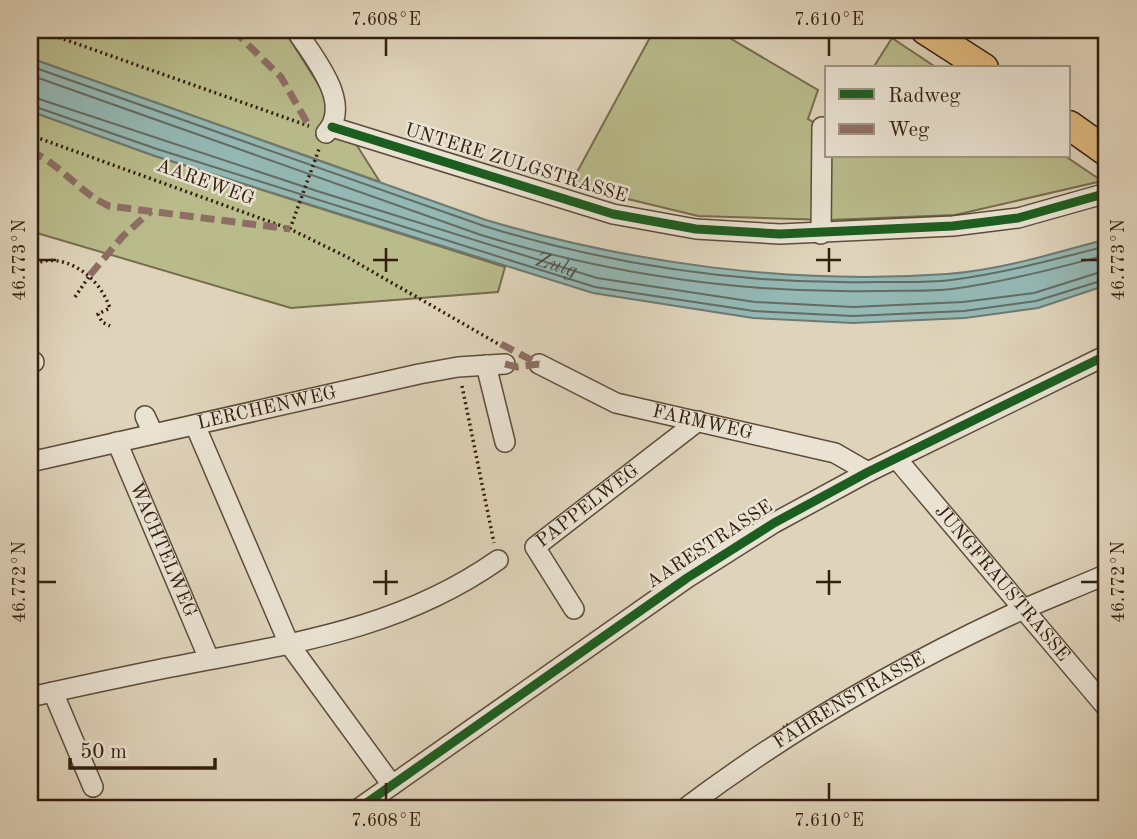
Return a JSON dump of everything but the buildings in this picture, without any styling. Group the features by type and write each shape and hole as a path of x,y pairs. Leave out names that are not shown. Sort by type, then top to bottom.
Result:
{"highway":[{"path":"925,30 981,66"},
{"path":"1070,126 1107,152"}],"street":[{"path":"296,30 333,91 337,104 326,136"},
{"path":"821,233 822,127"},
{"name":"UNTERE ZULGSTRASSE","path":"326,136 613,214 696,229 821,233 953,226 1018,218 1107,193"},
{"name":"AARESTRASSE","path":"358,809 687,578 774,523 868,472 1107,355"},
{"name":"LERCHENWEG","path":"30,462 117,442 149,425 195,425 458,367 495,364 505,442"},
{"name":"FARMWEG","path":"539,364 616,403 841,455 868,472"},
{"name":"PAPPELWEG","path":"574,609 535,547 698,421"},
{"path":"195,425 289,644 392,785"},
{"name":"WACHTELWEG","path":"117,442 209,659"},
{"name":"JUNGFRAUSTRASSE","path":"896,458 1107,708"},
{"path":"30,697 289,644 412,609 498,560"},
{"name":"FÄHRENSTRASSE","path":"684,809 821,715 1024,610 1107,574"},
{"path":"53,692 93,787"}],"path":[{"path":"38,30 326,136 290,229 346,257 501,344"},
{"path":"30,267 55,261 69,264 90,275 110,308 99,314 102,322 110,326"},
{"path":"75,297 90,275"},
{"path":"458,367 498,560"}],"green space":[{"path":"30,30 284,30 380,182 30,58"},
{"path":"654,30 716,30 818,90 808,119 825,129 825,158 1068,158 1102,181 955,215 828,220 698,216 570,185"},
{"path":"892,38 934,66 874,66"},
{"path":"30,111 155,156 505,267 498,292 291,308 30,231"}],"water":[{"name":"Zulg","path":"30,58 486,220 599,249 714,268 889,277 987,269 1107,239 1107,285 1038,308 965,318 853,323 753,318 593,293 155,156 30,111"}],"marked path":[{"path":"233,30 281,77 309,126"},
{"path":"30,151 41,156 88,194 109,206 290,229"},
{"path":"90,275 123,236 151,211"},
{"path":"501,344 539,364"},
{"path":"30,364 34,362"},
{"path":"505,364 517,367 539,364"}],"cycle path":[{"path":"332,127 613,214 696,229 780,234 953,226 1018,218 1107,193"},
{"path":"358,809 687,578 774,523 868,472 1107,355"}]}
